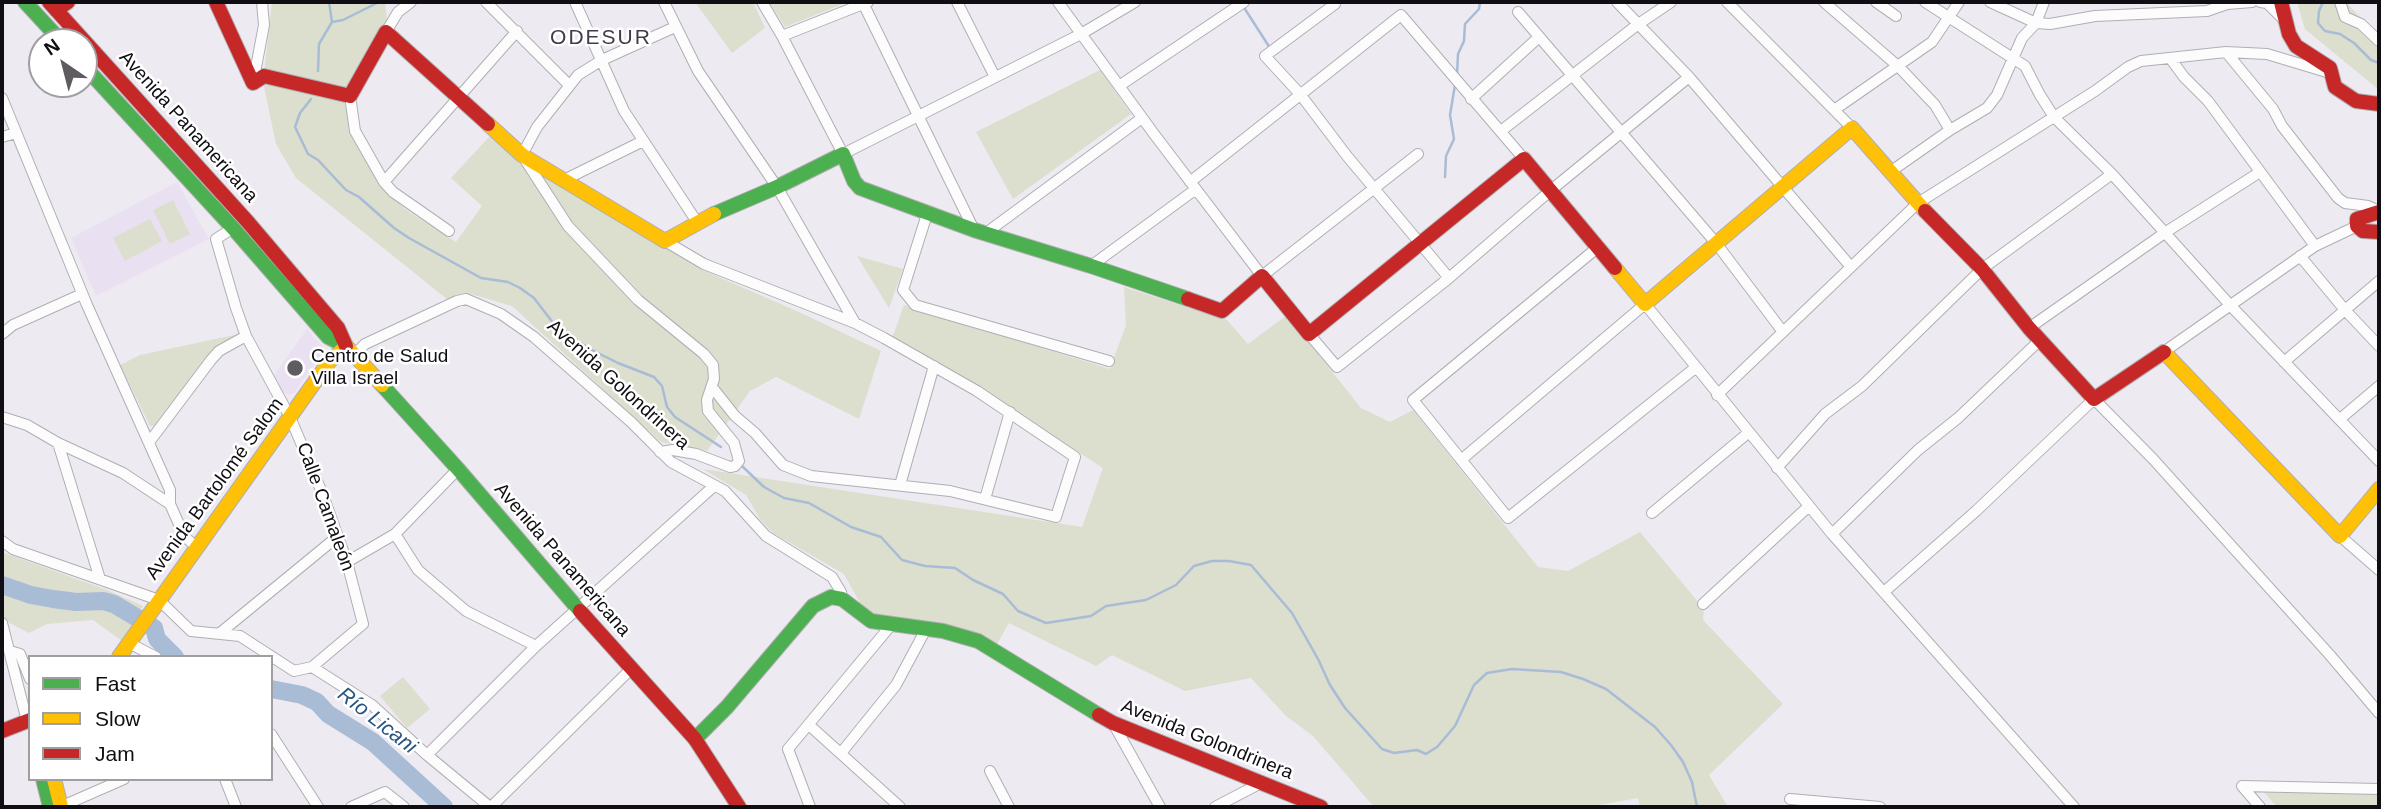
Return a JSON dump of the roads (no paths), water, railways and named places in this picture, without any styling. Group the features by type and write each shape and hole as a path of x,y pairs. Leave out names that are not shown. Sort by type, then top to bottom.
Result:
{"street":[{"path":"25,2 47,26 58,7"},
{"path":"216,2 253,83"},
{"path":"253,83 264,25 262,2"},
{"path":"411,2 398,12 350,96 355,131 384,182 393,192 449,231"},
{"path":"486,2 569,85"},
{"path":"575,2 624,111 697,222"},
{"path":"664,2 698,71 777,187 855,323"},
{"path":"762,2 860,188 980,231 1091,265 1222,311 1262,276 1418,154"},
{"path":"957,2 995,77"},
{"path":"1058,2 1193,186 1337,367 1449,278 1689,77"},
{"path":"664,241 697,222 777,187 918,117 1081,34 1135,2"},
{"path":"1119,86 1244,2"},
{"path":"1617,2 1689,77 1851,267"},
{"path":"1501,131 1637,25 1671,2"},
{"path":"1727,2 1852,128 1918,203 1982,269 2039,340 2153,459 2379,713"},
{"path":"1824,2 1899,67 1935,105 1950,130"},
{"path":"1876,2 1896,16"},
{"path":"1925,2 1951,16 2025,66 2054,117 2112,174 2284,362 2379,461"},
{"path":"1834,110 1932,42 1958,2"},
{"path":"1990,2 2036,23 2050,24 2095,16 2207,11 2227,4 2252,2"},
{"path":"1890,172 1987,108 1997,95 2022,38 2036,23 2044,2"},
{"path":"2132,14 2137,2"},
{"path":"2260,2 2267,3 2285,21"},
{"path":"2281,2 2285,21 2297,46 2330,68 2329,74 2335,86 2356,101 2379,104"},
{"path":"2340,2 2345,17 2361,24 2378,39"},
{"path":"782,36 866,3 918,117 980,231"},
{"path":"1335,4 1265,56 1300,94 1449,278"},
{"name":"Avenida Panamericana","path":"58,7 247,221 338,328 350,350 695,739 739,807"},
{"path":"1518,12 1716,243 1783,332"},
{"path":"1091,265 1193,186 1300,94 1401,15 1645,304 1832,534 2074,807"},
{"path":"522,155 537,127 578,75 602,60 675,27"},
{"path":"384,182 517,31"},
{"path":"386,32 522,155 704,264 855,323 934,366 1010,412 1075,457 1056,517 950,491 848,478 835,479 795,471 783,465 755,432 735,416 712,387"},
{"path":"1471,99 1539,37"},
{"path":"1717,395 1918,203 2128,67 2141,61 2226,52 2267,54 2329,74"},
{"path":"2226,52 2273,109 2282,126 2338,198 2345,203 2368,206 2379,212"},
{"path":"2170,58 2183,77 2208,101 2315,246"},
{"path":"253,83 264,76 350,96"},
{"name":"Avenida Panamericana","path":"98,81 233,228 328,337 350,350"},
{"path":"2,99 82,294 150,441 170,490 170,504 186,538 198,548"},
{"path":"980,231 1142,118"},
{"path":"1461,460 1852,128"},
{"path":"2,137 16,133"},
{"path":"564,180 643,141"},
{"path":"522,155 568,226 638,300 709,359 714,371 707,400 709,411 738,450 739,461 730,467 696,454 673,450 660,452"},
{"path":"1309,334 1524,159"},
{"path":"2029,328 2166,232 2260,172"},
{"path":"1777,468 1825,414 1861,386 1982,269 2112,174"},
{"path":"928,211 903,290 915,305 1109,361"},
{"path":"2357,226 2357,219 2379,212"},
{"path":"1884,592 1976,511 2094,399 2315,246 2357,226"},
{"path":"2357,226 2363,231 2379,232"},
{"name":"Calle Camaleón","path":"233,228 216,239 246,336 290,417 323,495 347,562 363,624 312,667"},
{"path":"1597,248 1413,400 1508,518 1695,368"},
{"path":"2300,256 2379,345"},
{"path":"2284,362 2379,281"},
{"path":"2,334 13,325 82,294"},
{"name":"Avenida Golondrinera","path":"350,350 445,309 457,301 466,299 502,314 534,337 631,422 671,462 725,491 765,536 832,576 842,599 871,621 963,636 995,649 1056,690 1113,723 1321,807"},
{"path":"150,441 219,351 246,336"},
{"path":"1832,534 1918,450 1958,418 2039,340"},
{"name":"Avenida Bartolomé Salom","path":"120,655 329,362 350,350"},
{"path":"2165,351 2340,536 2379,570"},
{"path":"900,485 934,366"},
{"path":"2340,419 2379,386"},
{"path":"985,499 1010,412"},
{"path":"2,417 27,425 58,443 123,473 170,504"},
{"path":"1652,513 1748,433"},
{"path":"58,443 100,579"},
{"path":"347,562 395,534 458,469"},
{"path":"427,755 536,646 714,486"},
{"path":"2340,536 2379,489"},
{"path":"1703,604 1809,506"},
{"path":"395,534 418,570 466,611 536,646"},
{"path":"220,633 337,537"},
{"path":"2,541 13,550 159,600 191,631 240,636 270,655"},
{"path":"695,739 727,707 813,606 831,597 842,599"},
{"path":"2,623 28,719"},
{"path":"810,807 788,749 892,624"},
{"path":"841,753 896,685 926,629"},
{"path":"129,643 152,655"},
{"path":"10,651 20,654 28,673"},
{"path":"273,657 294,670 312,667 372,705 427,755 491,807 632,668"},
{"path":"2,731 28,723"},
{"path":"1113,723 1160,807"},
{"path":"809,725 900,807"},
{"path":"273,737 318,807"},
{"path":"990,771 1009,807"},
{"path":"44,781 50,807"},
{"path":"54,781 61,807 120,781"},
{"path":"226,781 236,807"},
{"path":"1215,807 1261,783"},
{"path":"2260,807 2242,786 2379,789"},
{"path":"351,807 386,792 404,807"},
{"path":"1790,799 1880,807"}],"waterway":[{"path":"318,71 319,44 332,22 329,2"},
{"path":"332,22 343,20 379,2"},
{"path":"1457,75 1458,54 1464,41 1465,24 1479,9 1480,2"},
{"path":"2323,2 2318,23 2325,31 2340,34 2354,43 2371,60 2379,63"},
{"path":"1243,6 1270,48"},
{"path":"1445,177 1446,156 1454,139 1450,115 1455,85"},
{"path":"311,99 300,113 295,127 308,154 318,160 346,190 359,197 409,238 481,278 508,282 520,288 534,298 557,328 592,350 654,377 662,386 667,407 675,417 721,447"},
{"path":"743,467 764,487 784,498 809,503 851,527 881,537 902,560 925,566 955,568 1003,594 1018,611 1046,623 1091,616 1106,606 1146,600 1176,585 1194,566 1212,561 1251,565 1292,613 1345,708 1382,749 1394,753 1417,750 1426,754 1437,747 1455,726 1474,685 1487,673 1512,669 1561,672 1583,679 1606,689 1655,727 1683,762 1692,782 1697,807"},
{"name":"Río Licani","path":"2,585 53,599 114,604 154,628 157,639 173,655"},
{"name":"Río Licani","path":"273,689 302,695 317,702 328,714 373,742 444,807"}],"place":[{"name":"Centro de Salud Villa Israel","path":"295,368"}],"district":[{"name":"ODESUR","path":"601,38"}]}
